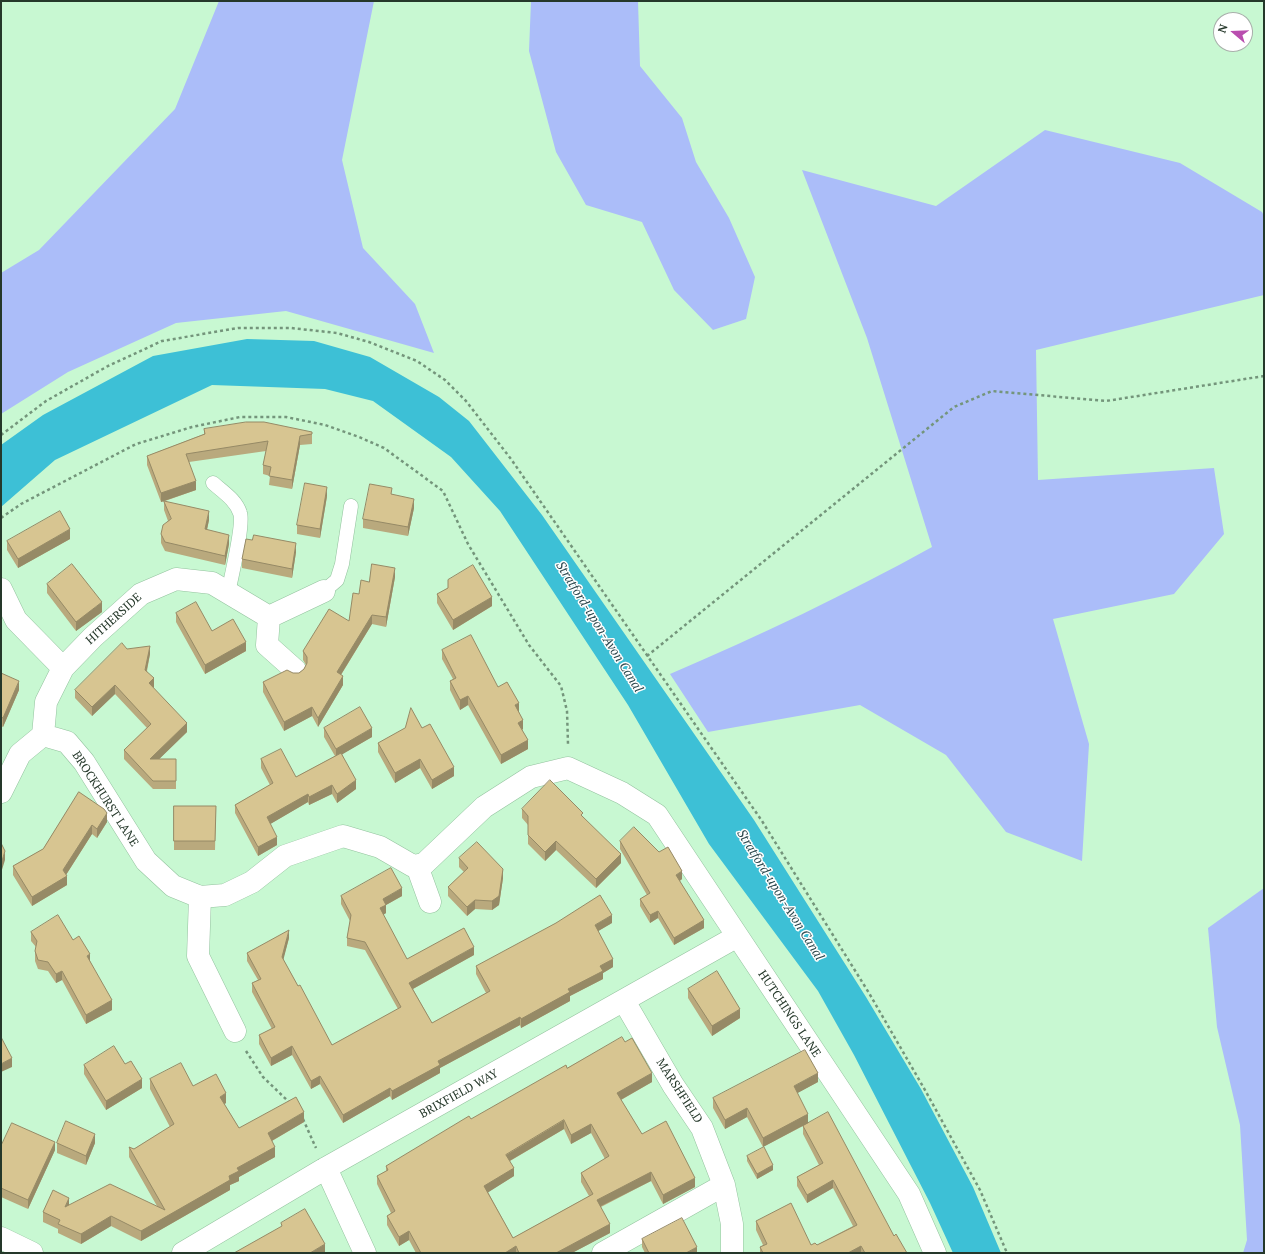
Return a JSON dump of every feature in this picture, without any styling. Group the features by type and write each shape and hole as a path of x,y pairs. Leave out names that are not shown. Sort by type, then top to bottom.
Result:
{"street":[{"name":"HITHERSIDE","path":"44,735 46,702 63,668 93,637 141,594 176,579 212,583 269,617"},
{"path":"1,590 16,620 63,668"},
{"path":"296,670 267,645 269,617 324,591"},
{"path":"1,792 20,754 44,735"},
{"name":"BROCKHURST LANE","path":"44,735 67,742 84,762 146,861 173,886 200,897 225,895 252,882 285,856 343,836 380,846 413,866 417,866"},
{"name":"HUTCHINGS LANE","path":"417,866 424,864 484,807 531,777 568,768 622,792 657,815 736,937 809,1042 909,1194 935,1253"},
{"path":"417,866 430,902"},
{"path":"200,897 198,956 235,1032"},
{"name":"BRIXFIELD WAY","path":"184,1253 326,1168 736,937"},
{"name":"MARSHFIELD","path":"624,1001 673,1085 702,1128 724,1185 732,1224 732,1253"},
{"path":"326,1168 365,1253"},
{"path":"603,1253 724,1185"},
{"path":"1,1238 32,1253"}],"lane":[{"path":"213,483 234,501 241,514 236,557 228,593"},
{"path":"324,591 337,580 342,564 352,506"}],"path":[{"path":"1,435 46,401 108,366 162,341 238,328 291,328 337,333 369,342 417,361 445,380 466,401 510,460 762,821 869,993 925,1090 980,1190 1007,1253"},
{"path":"647,656 954,407 992,391 1106,401 1264,376"},
{"path":"235,1032 263,1077 295,1108"},
{"path":"300,1113 326,1168"}],"shaded area":[{"path":"219,1 374,1 342,160 363,248 415,304 434,353 286,311 176,323 68,372 1,414 1,273 39,250 175,109"},
{"path":"531,1 638,1 640,66 682,118 696,162 729,218 755,277 746,319 713,330 674,290 642,222 586,205 556,152 529,51"},
{"path":"1045,130 1180,163 1262,212 1264,216 1264,295 1036,350 1038,480 1214,468 1224,534 1174,594 1053,619 1089,744 1082,861 1006,832 946,755 860,705 708,732 670,674 737,645 802,614 932,547 867,338 802,170 936,206"},
{"path":"1264,888 1264,1253 1243,1253 1247,1240 1240,1125 1217,1027 1208,928"}],"water":[{"name":"Stratford-upon-Avon Canal","path":"247,339 314,341 370,357 439,397 469,421 542,515 754,820 866,997 921,1089 973,1187 1001,1253 953,1253 930,1203 854,1055 818,991 709,844 628,705 500,511 451,457 373,401 325,389 212,385 55,460 1,507 1,445 43,415 153,356"}],"building":[{"path":"246,422 264,422 312,432 312,434 300,436 292,480 269,476 271,467 263,465 268,441 186,454 196,481 161,493 147,456 205,434 204,429"},
{"path":"305,483 327,487 320,529 297,525"},
{"path":"370,484 392,488 391,494 414,499 408,527 363,519"},
{"path":"164,501 209,511 205,529 229,535 225,556 165,542 161,534 163,525 171,519"},
{"path":"60,511 70,529 18,559 7,541"},
{"path":"254,535 296,543 292,569 242,559 246,539 252,540"},
{"path":"72,564 102,602 76,622 47,584"},
{"path":"372,564 395,568 386,617 372,615 337,672 343,676 318,718 312,707 284,722 263,682 287,670 293,673 299,673 304,669 307,663 307,657 303,651 329,609 349,621 353,593 359,594 361,580 369,582"},
{"path":"473,565 492,597 453,620 437,594 448,588 448,580"},
{"path":"196,602 212,631 233,619 246,642 205,665 176,613"},
{"path":"471,635 498,687 507,682 519,703 515,705 523,720 518,723 528,740 501,755 468,696 460,700 450,681 456,678 442,650"},
{"path":"122,643 127,649 150,646 145,670 154,678 149,683 187,723 150,759 176,759 176,781 153,781 124,750 151,724 115,685 92,707 75,690"},
{"path":"1,673 19,681 3,718 1,717"},
{"path":"360,707 372,728 336,749 324,728"},
{"path":"411,708 422,728 430,724 454,767 432,780 420,759 395,773 378,743 405,728"},
{"path":"281,749 296,777 341,753 356,780 337,794 332,785 309,797 308,794 267,817 277,837 258,847 235,805 273,783 261,759"},
{"path":"550,780 583,813 581,815 621,854 596,879 556,841 545,852 528,835 528,816 522,809"},
{"path":"79,792 104,809 107,813 97,829 92,825 63,870 67,876 32,897 13,866 43,849"},
{"path":"174,806 216,806 215,841 174,841"},
{"path":"634,827 659,852 668,847 682,871 676,875 704,920 674,938 658,911 650,915 640,899 650,893 620,841"},
{"path":"477,842 503,869 499,896 492,901 475,900 467,907 448,887 468,868 459,858"},
{"path":"1,843 5,851 1,864"},
{"path":"391,868 402,888 383,899 386,905 380,908 407,959 464,928 474,947 409,983 432,1023 490,991 476,966 556,923 600,895 612,915 595,925 613,959 600,966 603,971 568,989 570,992 521,1019 520,1017 438,1061 440,1065 392,1091 390,1088 343,1115 320,1076 311,1081 292,1046 271,1058 259,1035 275,1027 252,983 261,979 247,953 289,930 282,957 298,986 300,985 332,1045 401,1007 365,942 347,938 351,915 341,896"},
{"path":"58,915 73,940 79,936 90,954 87,956 112,1000 86,1015 62,971 56,974 48,962 38,960 35,951 37,941 31,932"},
{"path":"717,971 740,1009 712,1026 688,989"},
{"path":"1,1037 12,1058 1,1064"},
{"path":"622,1037 625,1042 632,1038 652,1073 617,1093 642,1134 666,1121 695,1178 663,1195 651,1172 597,1200 610,1224 556,1253 519,1253 516,1246 505,1253 421,1253 409,1231 399,1237 387,1216 395,1211 377,1176 388,1170 386,1166 469,1116 471,1119 566,1065 567,1068","holes":["564,1120 571,1135 591,1124 609,1156 581,1173 593,1194 513,1238 484,1186 514,1168 506,1155"]},
{"path":"114,1046 125,1064 131,1061 142,1079 106,1101 84,1065"},
{"path":"805,1050 818,1073 794,1086 808,1114 763,1138 747,1108 725,1120 713,1098"},
{"path":"181,1063 193,1086 216,1074 226,1093 220,1097 239,1128 296,1097 304,1112 268,1133 275,1147 237,1168 239,1171 229,1176 230,1180 141,1231 111,1216 81,1234 58,1224 60,1220 43,1212 53,1190 69,1198 65,1207 110,1184 165,1210 129,1147 134,1149 174,1124 150,1079"},
{"path":"828,1112 894,1236 896,1234 907,1253 865,1253 861,1246 848,1253 763,1253 760,1247 767,1244 756,1221 791,1203 811,1245 815,1243 817,1245 857,1225 833,1180 807,1195 797,1177 823,1163 803,1126"},
{"path":"66,1121 95,1134 86,1156 57,1143"},
{"path":"12,1123 55,1142 28,1200 1,1188 1,1146"},
{"path":"764,1147 773,1165 757,1174 747,1156"},
{"path":"305,1209 325,1244 310,1253 234,1253 282,1226 281,1223"},
{"path":"682,1218 697,1247 686,1253 649,1253 642,1239"}]}
